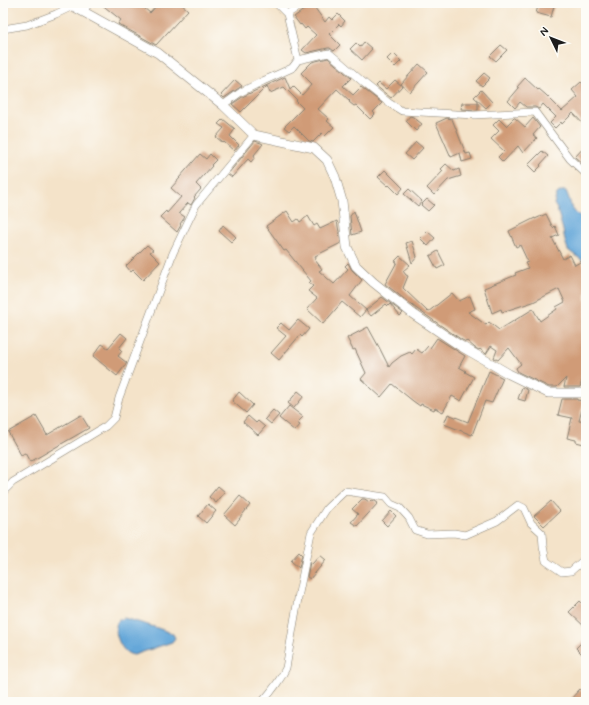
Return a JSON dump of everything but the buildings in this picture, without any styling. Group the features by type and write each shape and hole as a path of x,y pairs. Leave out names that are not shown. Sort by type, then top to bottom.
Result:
{"street":[{"path":"276,3 287,14 298,60"},
{"path":"287,14 304,3"},
{"path":"3,29 27,25 56,14 72,4 87,7 158,53 223,104 254,135 314,148 327,160 335,177 342,201 347,247 356,266 372,282 459,346 509,374 548,393 586,394"},
{"path":"223,104 241,92 292,68 298,60 329,53 364,84 402,111 474,115 535,112 570,159 586,174"},
{"path":"3,492 13,482 106,426 114,418 119,398 172,252 196,205 254,135"},
{"path":"262,702 274,690 286,668 311,533 327,508 345,491 385,498 391,504 400,508 409,518 415,530 427,534 454,532 465,535 497,521 518,504 524,508 531,523 542,533 546,560 562,572 571,571 586,558"}],"water":[{"path":"561,191 566,191 572,208 586,223 586,262 568,250 557,209 554,204 557,194"},
{"path":"124,618 173,634 175,638 172,642 134,655 130,654 122,647 116,634 116,625 118,621"}]}
